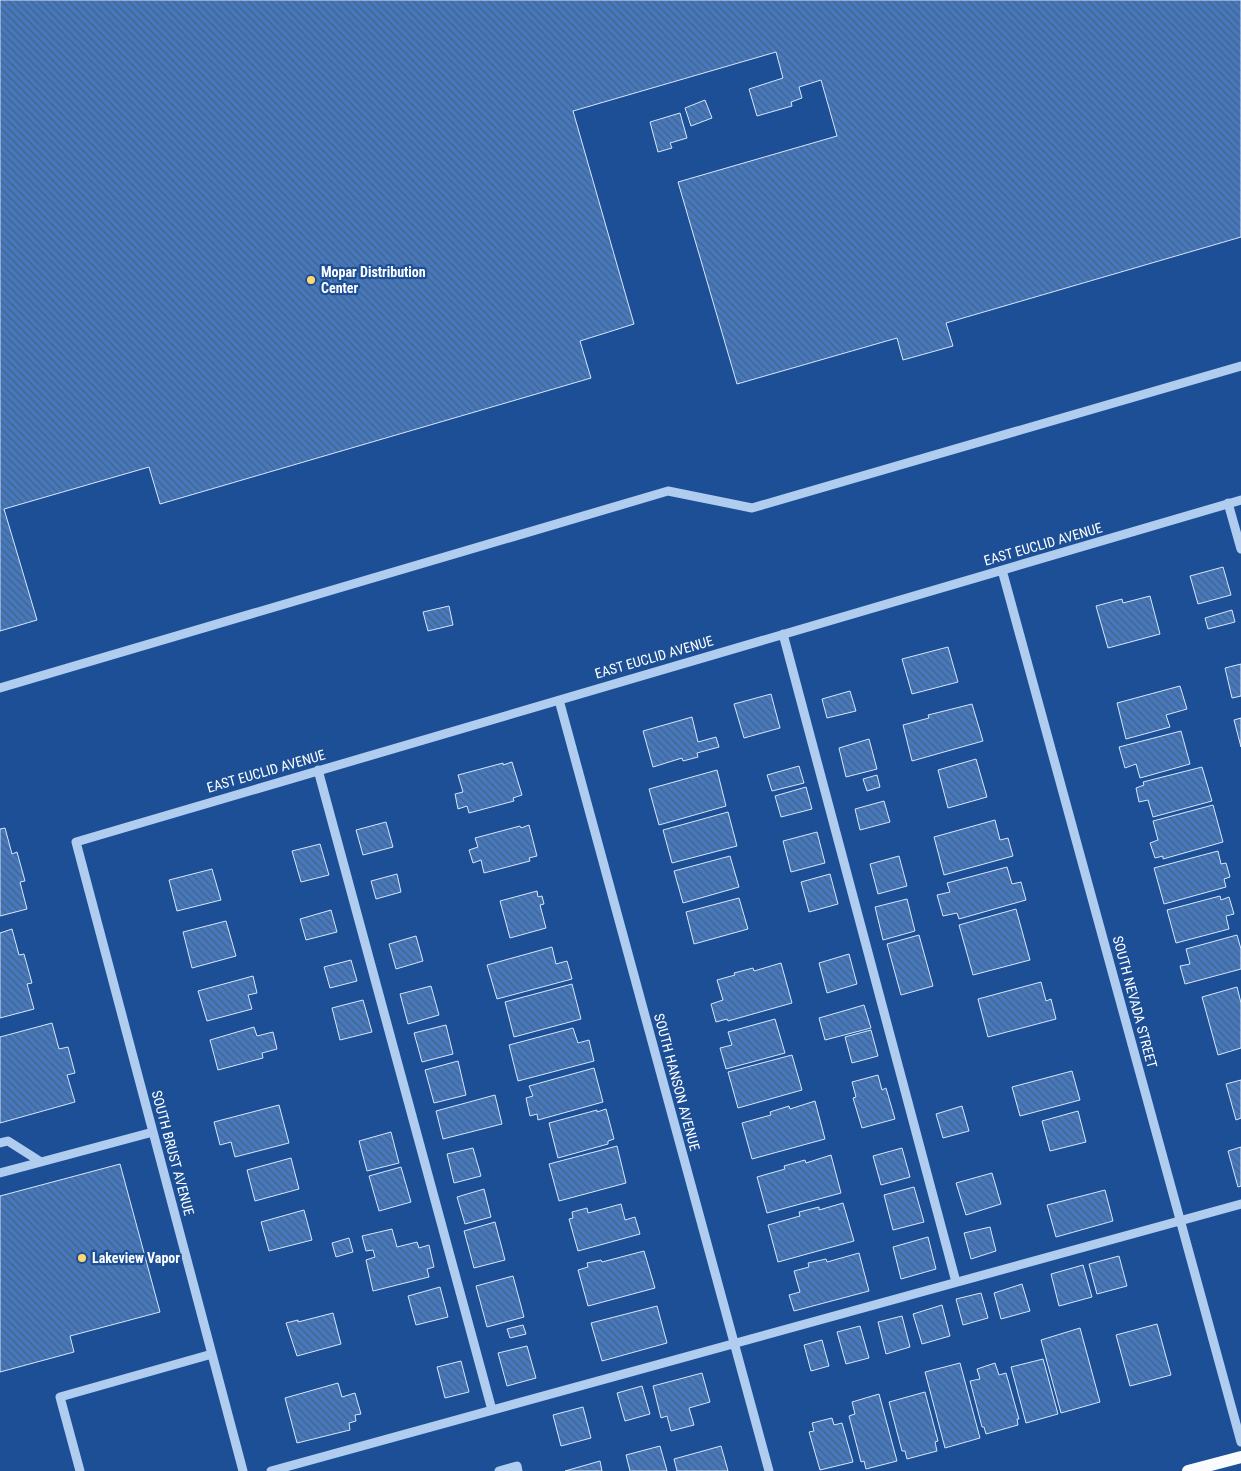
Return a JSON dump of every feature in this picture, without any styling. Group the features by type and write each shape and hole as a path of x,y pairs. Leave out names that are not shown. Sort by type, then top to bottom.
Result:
{"main road":[{"path":"1188,1471 1241,1456"}],"street":[{"path":"0,688 668,491 752,508 1241,366"},
{"name":"EAST EUCLID AVENUE","path":"76,842 1241,500"},
{"path":"1228,504 1241,549"},
{"name":"SOUTH NEVADA STREET","path":"1002,570 1241,1442"},
{"path":"784,634 956,1282"},
{"name":"SOUTH HANSON AVENUE","path":"559,700 769,1471"},
{"path":"318,770 492,1410"},
{"name":"SOUTH BRUST AVENUE","path":"76,842 243,1471"},
{"path":"0,1173 153,1132"},
{"path":"0,1143 8,1141 41,1162"},
{"path":"271,1471 1241,1204"},
{"path":"80,1471 60,1397 212,1354"},
{"path":"499,1471 517,1466 518,1471"}],"building":[{"name":"Mopar Distribution Center","path":"0,0 1241,0 1241,237 946,323 953,346 903,360 897,338 737,384 678,182 837,136 821,80 799,87 802,98 791,102 792,106 757,116 749,89 783,78 776,52 573,111 634,324 580,341 591,378 160,504 149,467 4,509 37,620 0,631"},
{"path":"705,100 712,118 691,126 685,108"},
{"path":"680,113 687,138 670,143 672,148 658,152 650,122"},
{"path":"1223,567 1231,595 1198,604 1190,576"},
{"path":"1150,596 1160,634 1108,648 1096,606 1122,599 1123,603"},
{"path":"449,606 453,625 428,631 423,612"},
{"path":"1232,610 1235,622 1208,629 1205,618"},
{"path":"948,647 958,682 912,694 902,659"},
{"path":"1241,664 1241,696 1232,698 1225,668"},
{"path":"1180,686 1187,709 1166,715 1170,727 1126,739 1117,703"},
{"path":"850,691 856,711 827,718 822,699"},
{"path":"771,694 780,728 744,738 734,704"},
{"path":"972,704 983,741 912,761 903,725 929,718 928,715"},
{"path":"692,717 698,742 716,737 719,747 697,753 698,757 683,761 682,758 653,767 643,731"},
{"path":"1241,718 1241,747 1234,720"},
{"path":"1181,731 1190,764 1140,778 1136,764 1125,768 1119,747"},
{"path":"869,739 877,769 846,777 839,748"},
{"path":"976,759 987,797 948,808 938,770"},
{"path":"512,762 522,795 513,798 514,801 469,813 467,806 458,809 455,794 463,792 458,775"},
{"path":"799,766 804,783 772,791 767,775"},
{"path":"1202,767 1212,801 1153,817 1148,800 1139,802 1136,788 1144,785 1143,782"},
{"path":"717,770 726,806 659,825 649,789"},
{"path":"877,775 880,787 867,791 863,779"},
{"path":"806,787 812,809 781,817 775,796"},
{"path":"884,801 890,822 860,830 855,809"},
{"path":"1213,805 1223,842 1163,859 1163,856 1155,858 1150,843 1158,840 1153,821"},
{"path":"728,812 737,846 672,863 663,830"},
{"path":"995,820 1000,840 1008,838 1013,856 944,875 934,837"},
{"path":"386,822 393,847 363,855 356,830"},
{"path":"529,825 537,856 529,858 530,861 484,873 481,860 473,863 469,850 478,847 475,838"},
{"path":"5,828 12,854 17,852 25,881 20,882 27,909 0,916 0,829"},
{"path":"817,832 825,863 791,872 783,841"},
{"path":"320,844 329,875 301,882 292,851"},
{"path":"1218,851 1221,864 1226,863 1230,877 1224,879 1226,887 1164,904 1154,868"},
{"path":"730,856 739,887 683,903 674,871"},
{"path":"899,856 907,886 878,894 870,864"},
{"path":"1007,867 1012,884 1021,882 1026,900 959,919 957,913 943,916 937,895 950,892 947,883"},
{"path":"212,869 221,900 177,911 169,880"},
{"path":"397,874 401,892 376,899 371,881"},
{"path":"830,874 838,904 809,912 801,882"},
{"path":"537,891 538,897 542,896 544,904 540,905 546,928 510,938 500,901"},
{"path":"1220,896 1221,900 1229,897 1234,914 1226,916 1229,929 1176,943 1167,910"},
{"path":"739,898 748,929 694,944 686,912"},
{"path":"907,899 915,931 883,940 875,907"},
{"path":"1016,909 1030,960 973,975 959,925"},
{"path":"331,910 337,932 306,940 300,919"},
{"path":"226,921 236,956 192,968 183,932"},
{"path":"12,929 19,955 24,954 32,983 27,984 34,1009 0,1018 0,933"},
{"path":"919,935 933,986 901,995 887,944"},
{"path":"1237,935 1241,949 1241,969 1185,984 1180,966 1190,964 1186,949"},
{"path":"416,936 423,961 396,969 389,944"},
{"path":"552,947 556,964 567,961 572,979 497,999 487,965"},
{"path":"849,954 857,984 827,993 819,963"},
{"path":"351,960 357,981 330,988 324,967"},
{"path":"781,963 792,1003 728,1021 727,1019 716,1022 711,1004 723,1000 717,980 735,975 734,973 753,968 754,971"},
{"path":"253,976 257,993 248,995 252,1009 207,1021 198,991"},
{"path":"1041,982 1046,1001 1051,999 1056,1019 988,1037 978,999"},
{"path":"572,984 581,1019 514,1037 505,1002"},
{"path":"431,986 439,1015 408,1024 400,994"},
{"path":"1237,987 1241,1003 1241,1048 1218,1055 1202,997"},
{"path":"363,1000 372,1032 340,1040 332,1008"},
{"path":"864,1005 871,1028 825,1040 819,1018"},
{"path":"775,1019 785,1053 726,1069 720,1048 732,1045 728,1032"},
{"path":"52,1023 59,1049 68,1047 75,1073 67,1075 75,1102 0,1123 0,1037"},
{"path":"446,1025 453,1054 422,1062 414,1033"},
{"path":"254,1027 257,1036 273,1032 277,1049 262,1053 263,1058 218,1070 210,1040"},
{"path":"573,1028 578,1043 589,1040 594,1061 518,1081 509,1045"},
{"path":"871,1030 878,1056 852,1063 845,1037"},
{"path":"792,1055 802,1090 738,1108 728,1072"},
{"path":"458,1061 466,1095 434,1103 425,1070"},
{"path":"594,1068 603,1102 538,1120 537,1114 530,1116 526,1098 533,1096 529,1086"},
{"path":"1072,1071 1080,1100 1020,1116 1012,1087"},
{"path":"878,1075 882,1090 886,1088 895,1119 862,1128 853,1098 856,1097 852,1082"},
{"path":"1241,1080 1241,1118 1236,1120 1226,1084"},
{"path":"495,1095 502,1124 443,1139 436,1111"},
{"path":"815,1101 825,1139 752,1159 742,1123 771,1115 770,1112 789,1106 790,1109"},
{"path":"279,1105 289,1143 235,1157 231,1142 220,1145 214,1122"},
{"path":"962,1106 969,1131 943,1138 936,1114"},
{"path":"606,1109 614,1139 608,1141 608,1144 558,1158 549,1123"},
{"path":"1078,1111 1086,1142 1050,1151 1042,1121"},
{"path":"391,1132 399,1163 367,1171 359,1141"},
{"path":"617,1146 626,1183 559,1201 549,1164"},
{"path":"1241,1147 1241,1186 1238,1187 1228,1151"},
{"path":"473,1148 481,1176 454,1183 447,1154"},
{"path":"902,1148 910,1177 881,1185 873,1156"},
{"path":"831,1155 841,1193 767,1213 757,1177 785,1169 784,1166 805,1160 806,1163"},
{"path":"291,1158 299,1189 255,1201 247,1170"},
{"path":"120,1164 160,1312 70,1336 74,1352 0,1372 0,1196"},
{"path":"401,1167 411,1202 379,1211 369,1176"},
{"path":"992,1173 1001,1204 966,1215 956,1183"},
{"path":"914,1187 924,1222 893,1230 884,1195"},
{"path":"484,1189 491,1217 465,1224 457,1197"},
{"path":"1105,1190 1113,1221 1056,1237 1047,1205"},
{"path":"843,1203 854,1241 778,1262 768,1225 800,1216 799,1212 819,1207 819,1210"},
{"path":"621,1204 625,1220 635,1217 640,1234 578,1251 569,1219 573,1218 572,1212 587,1208 588,1213"},
{"path":"304,1210 312,1240 269,1251 261,1222"},
{"path":"495,1222 505,1260 474,1268 464,1231"},
{"path":"990,1227 996,1251 971,1259 964,1233"},
{"path":"392,1229 397,1247 417,1242 419,1248 429,1245 434,1267 427,1269 429,1277 373,1291 366,1260 375,1257 373,1250 366,1251 362,1236"},
{"path":"928,1237 936,1269 901,1279 893,1247"},
{"path":"349,1238 353,1252 336,1257 332,1243"},
{"path":"644,1251 655,1288 588,1306 578,1270 588,1267 587,1263 601,1260 602,1262"},
{"path":"859,1253 869,1291 794,1311 789,1295 800,1292 794,1271 809,1267 808,1263 826,1259 827,1262"},
{"path":"1119,1256 1127,1286 1097,1294 1089,1264"},
{"path":"1083,1265 1092,1297 1059,1306 1051,1274"},
{"path":"513,1276 524,1317 487,1327 476,1286"},
{"path":"1022,1284 1030,1311 1001,1319 994,1293"},
{"path":"440,1287 448,1317 416,1325 408,1296"},
{"path":"981,1293 988,1318 963,1325 956,1299"},
{"path":"942,1305 950,1336 922,1344 913,1314"},
{"path":"657,1306 667,1343 602,1361 591,1323"},
{"path":"333,1313 341,1344 297,1356 286,1323 298,1320 298,1322"},
{"path":"902,1316 910,1347 886,1354 878,1322"},
{"path":"1157,1324 1171,1375 1130,1386 1116,1335"},
{"path":"523,1325 526,1334 510,1338 507,1329"},
{"path":"860,1326 869,1358 846,1364 837,1332"},
{"path":"1080,1328 1100,1402 1061,1413 1041,1340"},
{"path":"822,1340 829,1366 811,1371 804,1345"},
{"path":"527,1346 536,1378 507,1386 498,1353"},
{"path":"1043,1359 1058,1414 1026,1423 1011,1367"},
{"path":"461,1361 469,1392 445,1398 437,1367"},
{"path":"960,1363 980,1438 945,1448 925,1372"},
{"path":"995,1363 999,1375 1006,1373 1019,1419 1017,1419 1018,1425 986,1434 984,1427 982,1427 970,1381 980,1379 977,1369"},
{"path":"702,1373 710,1402 689,1408 694,1425 671,1431 667,1416 661,1418 653,1386"},
{"path":"338,1383 342,1397 355,1393 361,1414 355,1415 356,1421 349,1423 350,1430 297,1443 285,1398"},
{"path":"642,1386 650,1414 625,1421 617,1393"},
{"path":"925,1392 938,1441 935,1442 937,1451 907,1459 905,1451 902,1451 889,1402"},
{"path":"879,1394 897,1461 866,1469 864,1461 861,1462 849,1416 855,1414 852,1402"},
{"path":"583,1407 591,1438 561,1446 553,1415"},
{"path":"832,1418 834,1425 842,1423 853,1462 820,1470 809,1432 814,1431 812,1423"},
{"path":"660,1446 667,1471 630,1471 626,1455"},
{"path":"721,1446 728,1471 677,1471 674,1459"},
{"path":"600,1461 602,1471 565,1471"}],"place":[{"name":"Mopar Distribution Center","path":"311,280"},
{"name":"Lakeview Vapor","path":"82,1258"}]}
